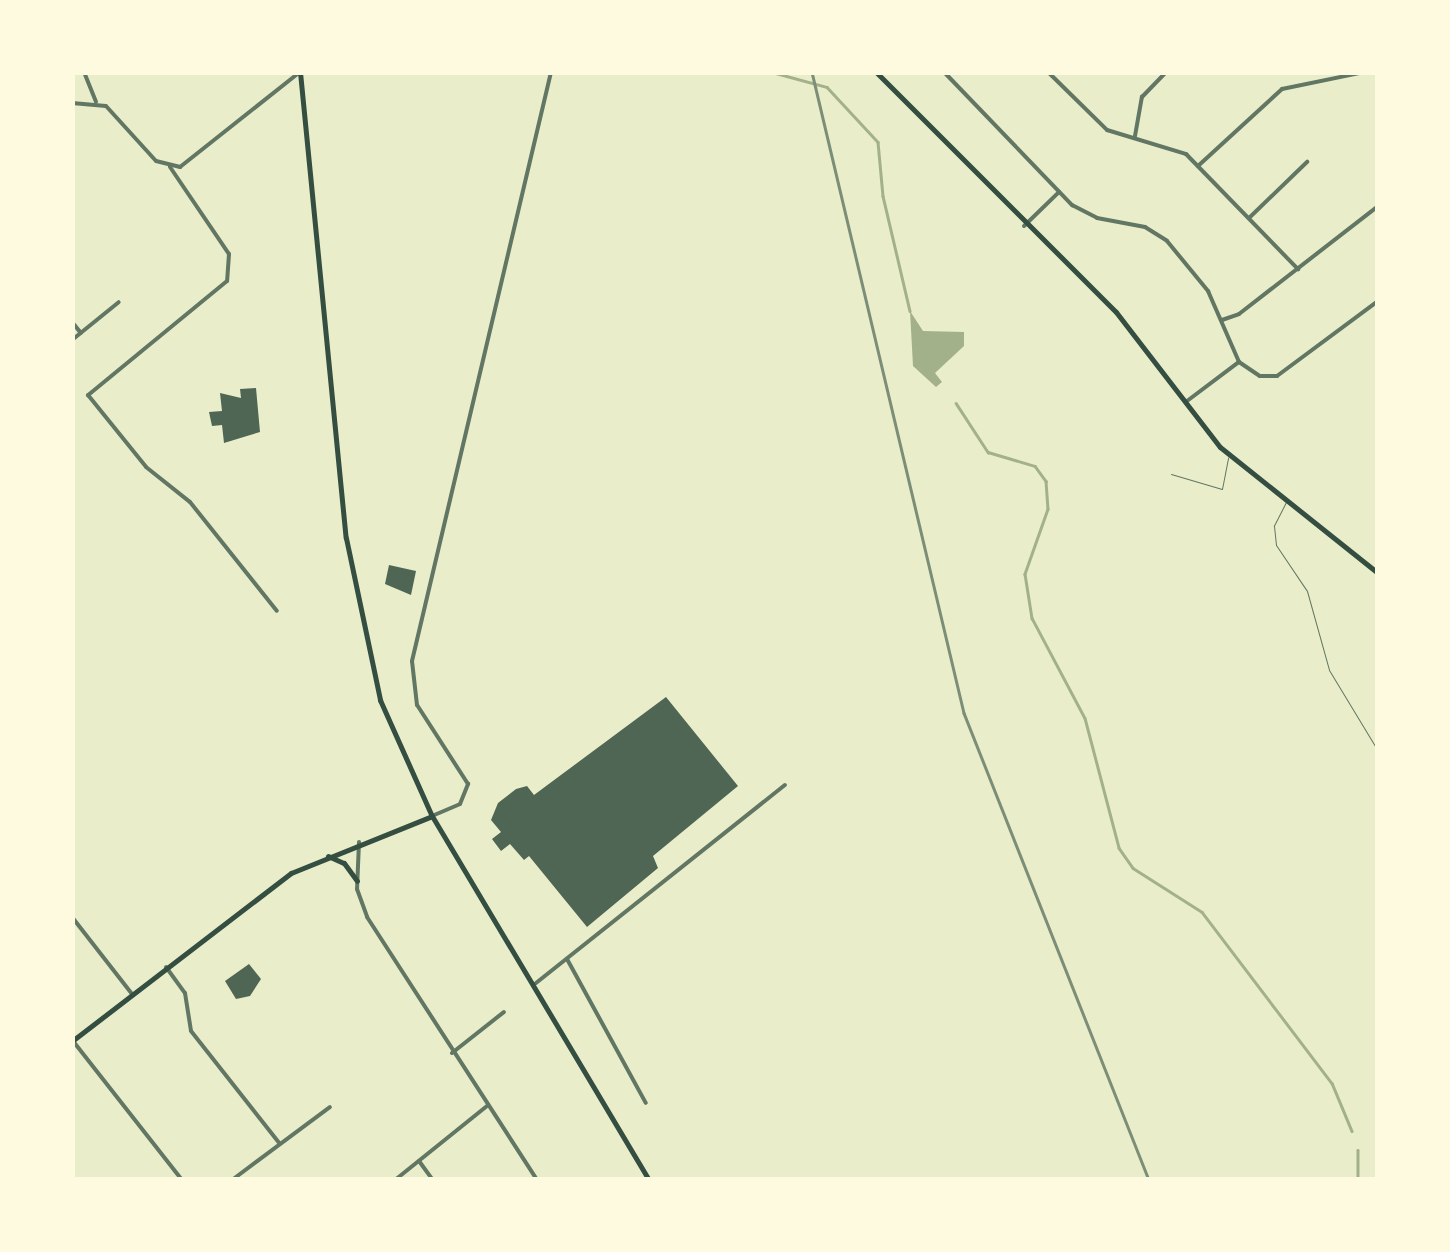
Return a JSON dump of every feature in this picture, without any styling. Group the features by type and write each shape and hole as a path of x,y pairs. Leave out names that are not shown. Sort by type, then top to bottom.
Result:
{"main road":[{"path":"300,73 358,611 389,726 432,816 536,983 649,1180"},
{"path":"881,74 1024,226 1116,312 1230,455 1378,574"},
{"path":"73,1041 275,884 325,856 432,816"},
{"path":"325,856 344,863 357,881"}],"street":[{"path":"84,72 96,102"},
{"path":"432,816 460,804 468,784 418,705 412,662 550,72"},
{"path":"944,72 1059,192 1089,215 1139,224 1162,236 1202,282 1239,362 1260,376 1277,376 1378,301"},
{"path":"1135,138 1140,102 1166,72"},
{"path":"1198,166 1282,89 1365,72"},
{"path":"170,167 195,160 300,73"},
{"path":"1052,74 1099,124 1135,138 1170,145 1198,166 1298,269"},
{"path":"72,103 96,102 115,114 153,158 170,167 225,245 227,281 88,395 146,467 190,502 277,611"},
{"path":"1249,218 1306,162"},
{"path":"1024,226 1059,192"},
{"path":"1222,320 1298,269 1378,206"},
{"path":"72,340 119,302"},
{"path":"72,322 81,333"},
{"path":"1186,402 1239,362"},
{"path":"536,983 785,785"},
{"path":"359,842 357,881 367,917 537,1180"},
{"path":"72,917 132,994"},
{"path":"567,959 646,1103"},
{"path":"166,967 185,993 191,1031 279,1144"},
{"path":"452,1054 504,1012"},
{"path":"73,1041 182,1180"},
{"path":"395,1180 487,1106"},
{"path":"232,1180 330,1107"},
{"path":"419,1161 434,1180"}],"lane":[{"path":"1171,474 1222,489 1230,455"},
{"path":"1288,499 1274,526 1276,545 1307,591 1329,670 1378,752"}],"shaded area":[{"path":"910,311 923,331 964,332 964,346 935,373 942,382 936,387 913,366"}],"building":[{"path":"256,388 260,432 224,443 222,425 212,426 209,412 222,411 220,393 241,398 240,389"},
{"path":"389,565 416,571 411,595 385,584"},
{"path":"666,697 738,786 653,856 658,868 587,927 529,856 524,860 510,844 501,851 492,839 501,832 491,820 498,803 516,789 527,786 534,795"},
{"path":"249,964 261,979 250,996 236,999 225,981"}],"waterway":[{"path":"772,72 827,87 878,142 883,196 910,311"},
{"path":"956,403 988,452 1035,466 1046,481 1048,509 1025,574 1032,618 1085,718 1119,848 1133,868 1202,912 1332,1083 1352,1131"},
{"path":"1358,1150 1358,1180"}],"railway":[{"path":"812,72 964,713 1149,1180"}]}
